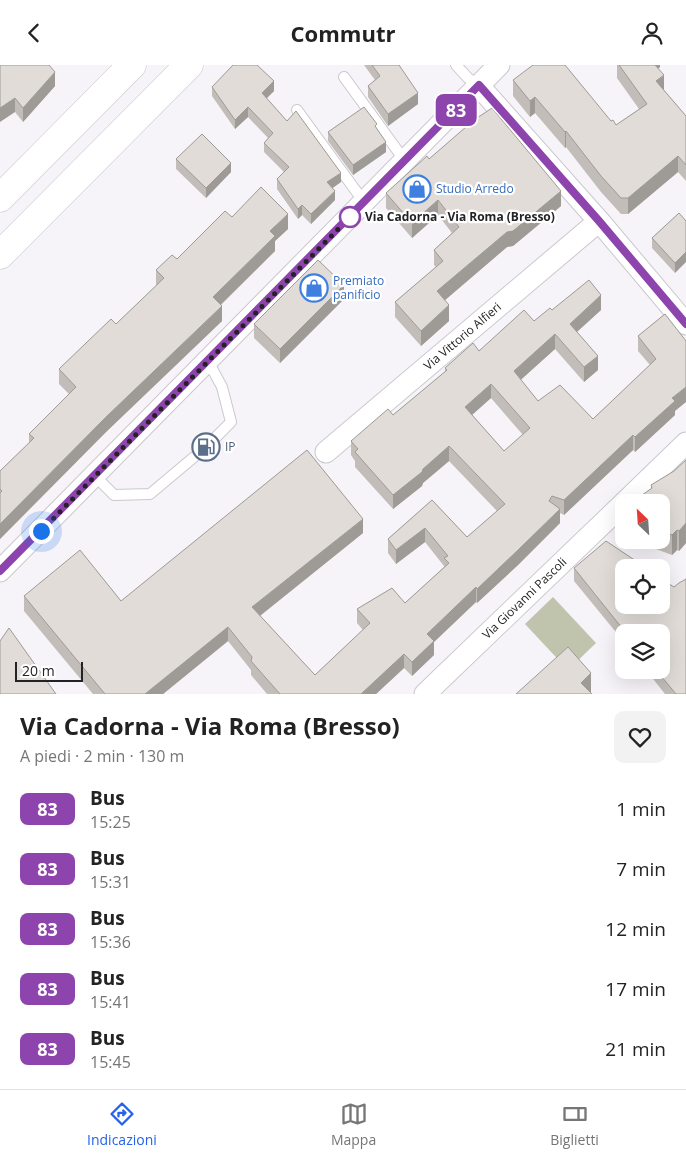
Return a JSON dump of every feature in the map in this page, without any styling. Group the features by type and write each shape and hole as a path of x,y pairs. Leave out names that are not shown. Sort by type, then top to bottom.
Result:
{"highway":[{"path":"0,198 132,65"},
{"path":"0,255 189,65"}],"street":[{"path":"0,571 499,65"},
{"path":"479,85 599,221 686,324"},
{"name":"Via Vittorio Alfieri","path":"326,452 599,221"},
{"name":"Via Giovanni Pascoli","path":"633,494 686,443"},
{"name":"Via Giovanni Pascoli","path":"425,694 615,512"}],"lane":[{"path":"456,65 468,78 479,85"},
{"path":"344,77 405,161"},
{"path":"298,110 364,202"},
{"path":"95,476 114,495 150,494 206,447 231,422 222,387 208,361"}],"green space":[{"path":"553,597 596,643 568,670 525,624"}],"building":[{"path":"0,65 49,65 55,72 23,108 15,98 0,108"},
{"path":"233,65 257,65 274,81 262,93 287,121 296,111 341,173 327,182 335,191 311,214 302,205 298,209 277,179 289,167 264,143 273,133 248,107 235,120 212,87"},
{"path":"372,65 399,65 418,93 388,114 368,86 380,76"},
{"path":"533,65 565,65 616,125 647,104 619,65 655,65 664,75 656,81 686,116 686,165 678,156 628,198 621,198 566,131 535,97 530,101 513,80"},
{"path":"364,107 377,124 375,126 386,142 353,165 328,132"},
{"path":"492,108 561,191 513,231 507,232 437,291 449,305 421,331 395,302 443,261 434,250 459,227 438,200 412,223 386,193 427,156 429,159 474,120"},
{"path":"202,134 231,163 206,188 176,159"},
{"path":"261,187 288,214 270,231 275,236 213,297 222,306 106,417 0,524 0,493 2,491 0,489 0,471 34,438 29,434 76,387 59,369 111,319 116,324 164,278 156,270 172,255 177,259 225,211 232,217"},
{"path":"679,213 686,221 686,252 675,263 652,238"},
{"path":"318,260 344,285 280,349 254,324"},
{"path":"589,280 601,295 570,324 598,356 584,367 555,334 514,371 538,401 560,385 593,419 656,359 638,336 665,314 686,341 686,387 672,398 675,401 635,437 633,435 564,500 552,496 549,501 560,509 427,634 434,641 412,662 404,654 361,694 280,694 251,661 252,657 228,627 145,694 105,694 24,596 80,550 121,601 307,450 363,519 252,607 315,675 370,623 357,609 392,588 405,603 449,563 444,558 448,556 425,528 396,550 388,539 432,500 467,537 505,504 449,446 422,472 393,495 355,452 358,449 351,441 388,409 393,415 447,370 445,368 473,343 479,351 524,310 534,321 550,308 552,310","holes":["491,384 530,428 504,451 465,407"]},
{"path":"686,460 686,523 679,531 677,530 672,535 670,534 670,494 644,494 652,488 651,485 674,471"},
{"path":"606,541 615,549 633,559 615,559 615,614 670,614 670,585 674,587 686,579 686,694 676,694 664,679 670,679 670,624 619,624 574,568"},
{"path":"9,628 56,694 0,694 0,641"},
{"path":"568,647 591,673 581,683 592,694 516,694"}],"bus line":[{"name":"83","path":"0,571 479,85 599,221 686,324"}],"place":[{"name":"Studio Arredo","path":"417,189"},
{"name":"Via Cadorna - Via Roma (Bresso)","path":"350,217"},
{"name":"Premiato panificio","path":"314,288"},
{"name":"IP","path":"206,447"}],"route":[{"path":"41,531 350,217"}]}
